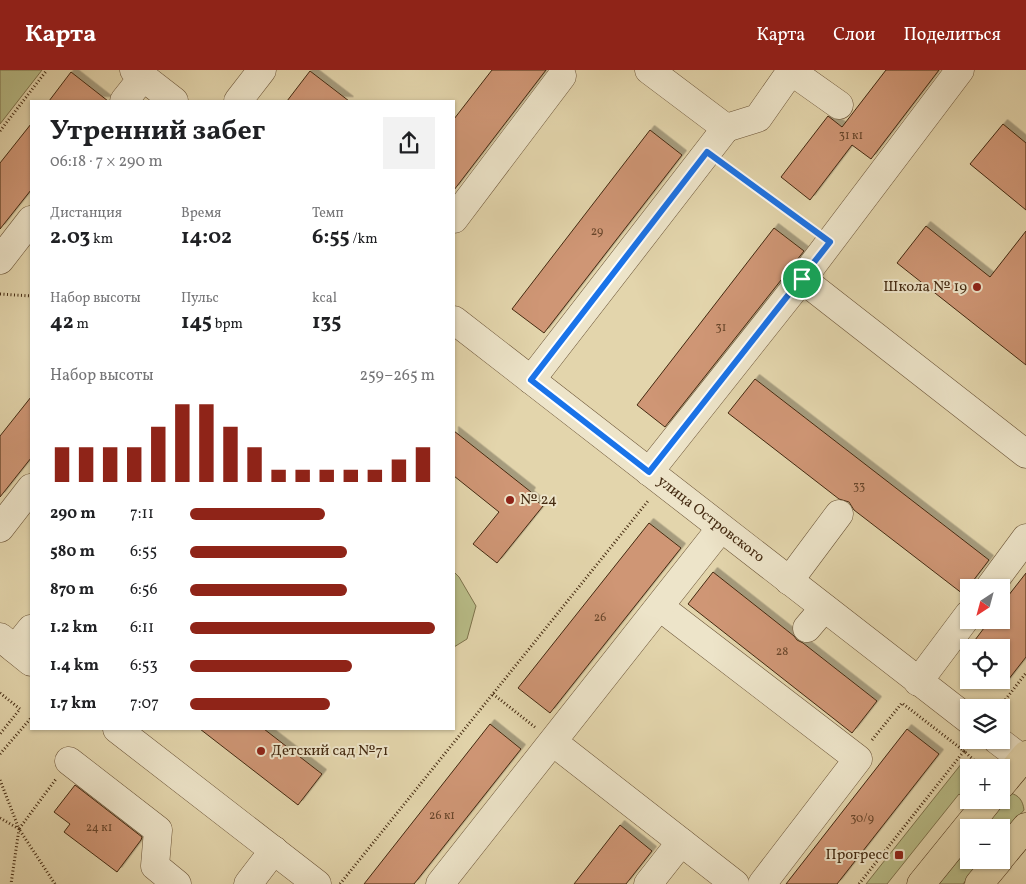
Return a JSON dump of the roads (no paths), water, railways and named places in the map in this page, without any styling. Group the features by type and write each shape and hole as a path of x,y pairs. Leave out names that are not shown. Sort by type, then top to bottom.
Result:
{"main road":[{"path":"1010,775 1025,758"},
{"path":"922,884 982,809"},
{"path":"1010,847 1026,827"},
{"path":"980,884 992,869"}],"street":[{"path":"239,100 262,70"},
{"path":"649,70 726,128"},
{"path":"656,477 802,279 960,70"},
{"path":"531,380 726,128 758,118 791,71 839,105"},
{"path":"125,100 138,74 173,100"},
{"path":"455,218 562,76"},
{"path":"0,260 30,221"},
{"path":"802,279 1026,454"},
{"name":"улица Островского","path":"455,321 789,582 816,618 918,682 960,713"},
{"path":"0,528 30,489"},
{"path":"789,582 839,514"},
{"path":"440,884 721,528"},
{"path":"996,579 1026,538"},
{"path":"660,606 858,759 762,884"},
{"path":"918,682 960,626"},
{"path":"119,730 317,884"},
{"path":"553,742 735,884"},
{"path":"1010,749 1025,758"},
{"path":"69,761 158,830 155,866 177,884"},
{"path":"648,884 681,842"},
{"path":"248,884 274,850"}],"place":[{"name":"Школа № 19","path":"977,287"},
{"name":"№ 24","path":"510,500"},
{"name":"Детский сад №71","path":"261,751"},
{"name":"Прогресс","path":"899,855"}]}
